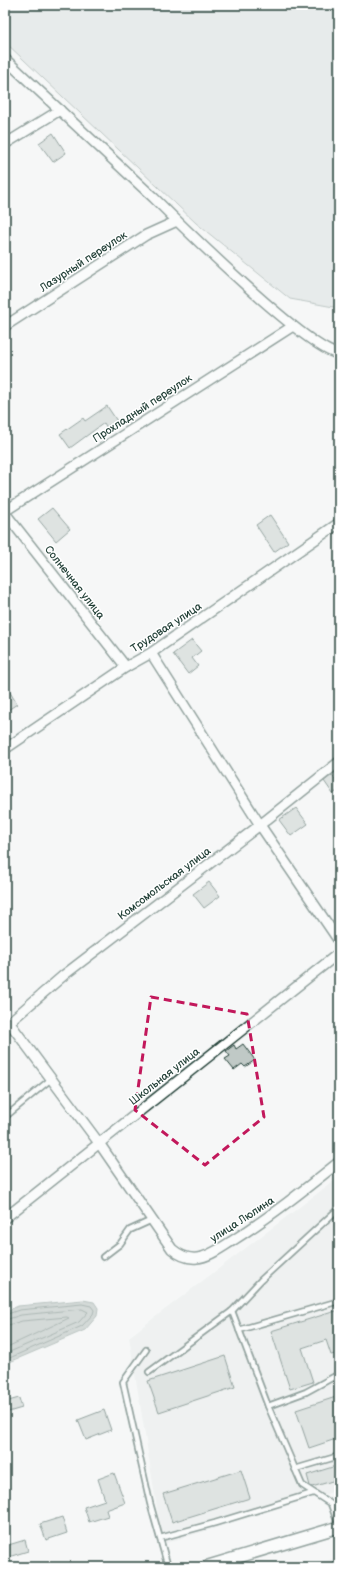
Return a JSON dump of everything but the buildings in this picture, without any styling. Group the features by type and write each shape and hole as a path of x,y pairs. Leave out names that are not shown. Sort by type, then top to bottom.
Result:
{"street":[{"path":"5,59 177,221 293,326 328,351 339,354"},
{"path":"5,144 60,110"},
{"name":"Лазурный переулок","path":"5,326 146,235 177,221"},
{"name":"Прохладный переулок","path":"5,512 293,326"},
{"name":"Солнечная улица","path":"5,512 126,666"},
{"name":"Трудовая улица","path":"5,749 126,666 151,653 339,523"},
{"path":"151,653 260,825 339,941"},
{"name":"Комсомольская улица","path":"7,1024 64,975 260,825 339,762"},
{"name":"Школьная улица","path":"5,1218 339,954"},
{"path":"7,1024 99,1143 152,1220"},
{"name":"улица Люлина","path":"152,1220 172,1249 178,1255 198,1258 212,1253 267,1219 339,1162"},
{"path":"204,1567 339,1527"}],"lane":[{"path":"5,1117 51,1079"},
{"path":"149,1372 232,1311 261,1280 336,1211"},
{"path":"103,1257 120,1244 130,1230 152,1220"},
{"path":"239,1330 339,1301"},
{"path":"232,1311 268,1406 302,1486 331,1504 339,1527"},
{"path":"146,1350 123,1382 168,1567"},
{"path":"268,1406 306,1392 339,1374"},
{"path":"295,1469 339,1456"},
{"path":"160,1538 313,1493"}],"highlighted area":[{"path":"151,997 247,1014 264,1117 205,1165 135,1110"}],"shaded area":[{"path":"5,5 339,5 339,308 290,299 196,223 5,42"},
{"path":"339,1177 339,1490 163,1544 129,1337"},
{"path":"339,1557 339,1567 305,1567"}],"water":[{"path":"83,1300 94,1302 98,1308 97,1316 85,1330 5,1364 5,1312 18,1306"}]}
